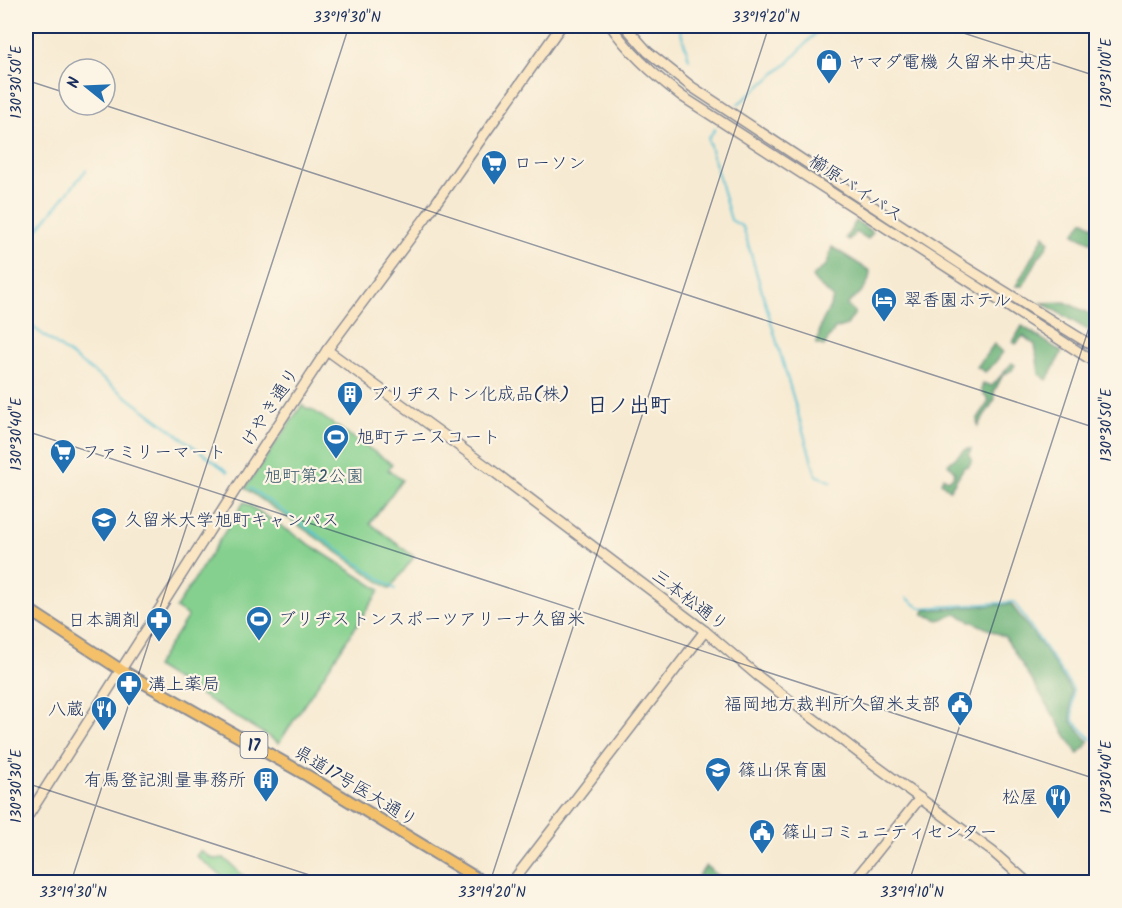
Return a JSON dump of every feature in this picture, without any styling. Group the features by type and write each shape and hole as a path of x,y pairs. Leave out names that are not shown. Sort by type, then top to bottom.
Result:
{"main road":[{"name":"県道17号医大通り","path":"26,608 121,670 308,776 483,882"}],"street":[{"name":"けやき通り","path":"26,819 327,350 426,217 561,26"},
{"name":"櫛原バイパス","path":"611,26 639,60 682,97 1096,363"},
{"name":"櫛原バイパス","path":"625,26 648,52 692,87 962,265 1096,348"},
{"name":"三本松通り","path":"327,350 489,468 705,631 809,716 993,852 1027,882"},
{"path":"512,882 705,631"},
{"path":"853,882 920,798"}],"green space":[{"path":"1083,220 1096,228 1096,245 1074,234"},
{"path":"856,221 873,232 868,239 856,232 849,240 846,238"},
{"path":"1044,235 1049,241 1047,247 1023,286 1016,286"},
{"path":"832,247 870,271 868,283 863,291 847,305 855,313 847,325 835,329 824,346 816,344 821,325 833,298 812,277 827,264"},
{"path":"1065,302 1092,315 1096,310 1096,335 1042,303"},
{"path":"1022,326 1062,352 1047,380 1039,374 1035,345 1023,336 1016,344 1013,342"},
{"path":"994,344 1003,352 985,372 977,367"},
{"path":"1012,363 1015,365 1012,370 1003,375 994,392 995,399 978,426 977,420 989,401 981,390 983,383 992,386"},
{"name":"旭町第2公園","path":"302,405 392,464 388,470 402,480 370,523 414,557 390,589 245,488"},
{"path":"966,449 971,449 969,455 972,459 969,466 964,467 950,490 941,482 943,477 948,480 953,477 955,472 948,464"},
{"name":"ブリヂストンスポーツアリーナ久留米","path":"244,502 380,590 279,743 155,667 188,616 176,608"},
{"path":"1011,604 1071,690 1071,721 1089,742 1079,754 1005,637 956,614 939,620 923,614 925,610"},
{"path":"200,851 214,859 224,858 248,880 247,882 230,882 196,856"},
{"path":"706,866 727,882 693,882"}],"waterway":[{"path":"679,26 689,59"},
{"path":"738,104 788,63 822,26"},
{"path":"715,129 708,139 731,220 743,227 816,475 832,482"},
{"path":"26,244 86,170"},
{"path":"26,322 228,472"},
{"path":"250,488 395,589"},
{"path":"907,598 920,608 1014,602 1073,689 1073,720 1091,739"}],"place":[{"name":"ヤマダ電機 久留米中央店","path":"829,85"},
{"name":"ローソン","path":"494,186"},
{"name":"翠香園ホテル","path":"884,323"},
{"name":"ブリヂストン化成品(株)","path":"350,417"},
{"name":"旭町テニスコート","path":"336,460"},
{"name":"ファミリーマート","path":"63,475"},
{"name":"久留米大学旭町キャンパス","path":"104,543"},
{"name":"ブリヂストンスポーツアリーナ久留米","path":"259,642"},
{"name":"日本調剤","path":"159,643"},
{"name":"溝上薬局","path":"129,707"},
{"name":"福岡地方裁判所久留米支部","path":"960,727"},
{"name":"八蔵","path":"104,732"},
{"name":"篠山保育園","path":"718,793"},
{"name":"有馬登記測量事務所","path":"266,803"},
{"name":"松屋","path":"1058,820"},
{"name":"篠山コミュニティセンター","path":"762,855"}],"district":[{"name":"日ノ出町","path":"629,405"}]}
